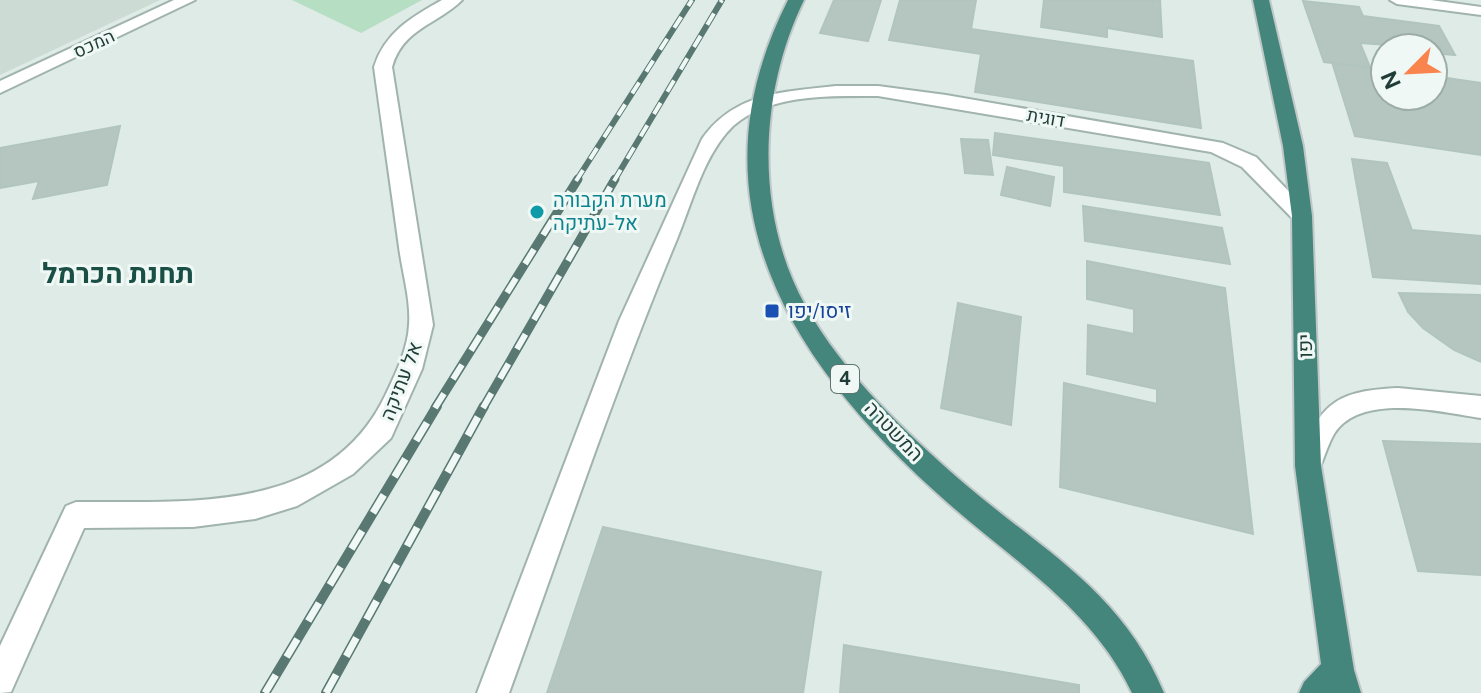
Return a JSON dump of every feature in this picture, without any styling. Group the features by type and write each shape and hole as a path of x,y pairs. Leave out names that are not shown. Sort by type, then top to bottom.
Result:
{"highway":[{"name":"המשטרה","path":"796,0 775,56 764,100 757,151 763,213 779,272 804,323 839,372 890,431 954,491 1092,609 1116,635 1133,662"},
{"name":"יפו","path":"1261,0 1293,146 1302,216 1308,466 1341,682"},
{"name":"4","path":"1133,662 1148,693"},
{"path":"1133,662 1163,693"},
{"path":"1315,693 1341,682"}],"street":[{"name":"המכס","path":"0,88 187,0"},
{"name":"אל עתיקה","path":"0,681 76,515 193,514 255,506 297,494 344,466 382,430 410,369 421,325 383,67 386,53 403,33 454,0"},
{"name":"דוגית","path":"764,100 836,91 878,91 1216,147 1249,162 1302,216"},
{"path":"493,693 631,321 701,158 728,121 764,100"},
{"path":"1308,466 1327,424 1350,405 1364,400 1399,398 1481,407"}],"lane":[{"path":"1397,0 1481,11"}],"shaded area":[{"path":"0,0 160,0 0,75"}],"green space":[{"path":"292,0 422,0 361,33"}],"building":[{"path":"834,0 881,0 868,41 820,33"},
{"path":"900,0 976,0 971,29 1193,61 1201,128 975,92 981,54 889,40"},
{"path":"1044,0 1160,0 1162,37 1107,28 1107,37 1041,27"},
{"path":"1303,1 1359,7 1363,16 1439,26 1442,32 1369,32 1369,44 1360,43 1369,67 1324,62"},
{"path":"1332,62 1369,68 1369,112 1449,112 1449,78 1481,83 1481,155 1355,136"},
{"path":"120,126 107,185 33,199 39,181 0,188 0,148"},
{"path":"995,133 1209,163 1220,215 1064,192 1064,166 993,155"},
{"path":"961,139 988,140 993,175 965,173"},
{"path":"1352,159 1387,163 1412,230 1481,236 1481,284 1373,277"},
{"path":"1007,167 1054,177 1050,206 1001,195"},
{"path":"1083,206 1222,228 1230,264 1085,241"},
{"path":"1087,261 1225,288 1253,534 1060,487 1064,383 1157,404 1157,389 1087,374 1088,325 1134,334 1134,309 1087,299"},
{"path":"1399,293 1481,295 1481,362 1454,350 1423,328 1408,312"},
{"path":"958,303 1021,317 1011,425 941,408"},
{"path":"1383,441 1481,444 1481,575 1418,571"},
{"path":"603,527 821,572 803,693 547,693"},
{"path":"844,645 1079,685 1079,693 840,693"}],"railway":[{"path":"576,181 692,0"},
{"path":"614,181 722,0"},
{"path":"435,408 578,179"},
{"path":"483,408 615,179"},
{"path":"265,693 437,406"},
{"path":"326,693 484,406"}],"place":[{"name":"מערת הקבורה אל-עתיקה","path":"537,212"},
{"name":"זיסו/יפו","path":"772,311"}],"district":[{"name":"תחנת הכרמל","path":"118,273"}]}
